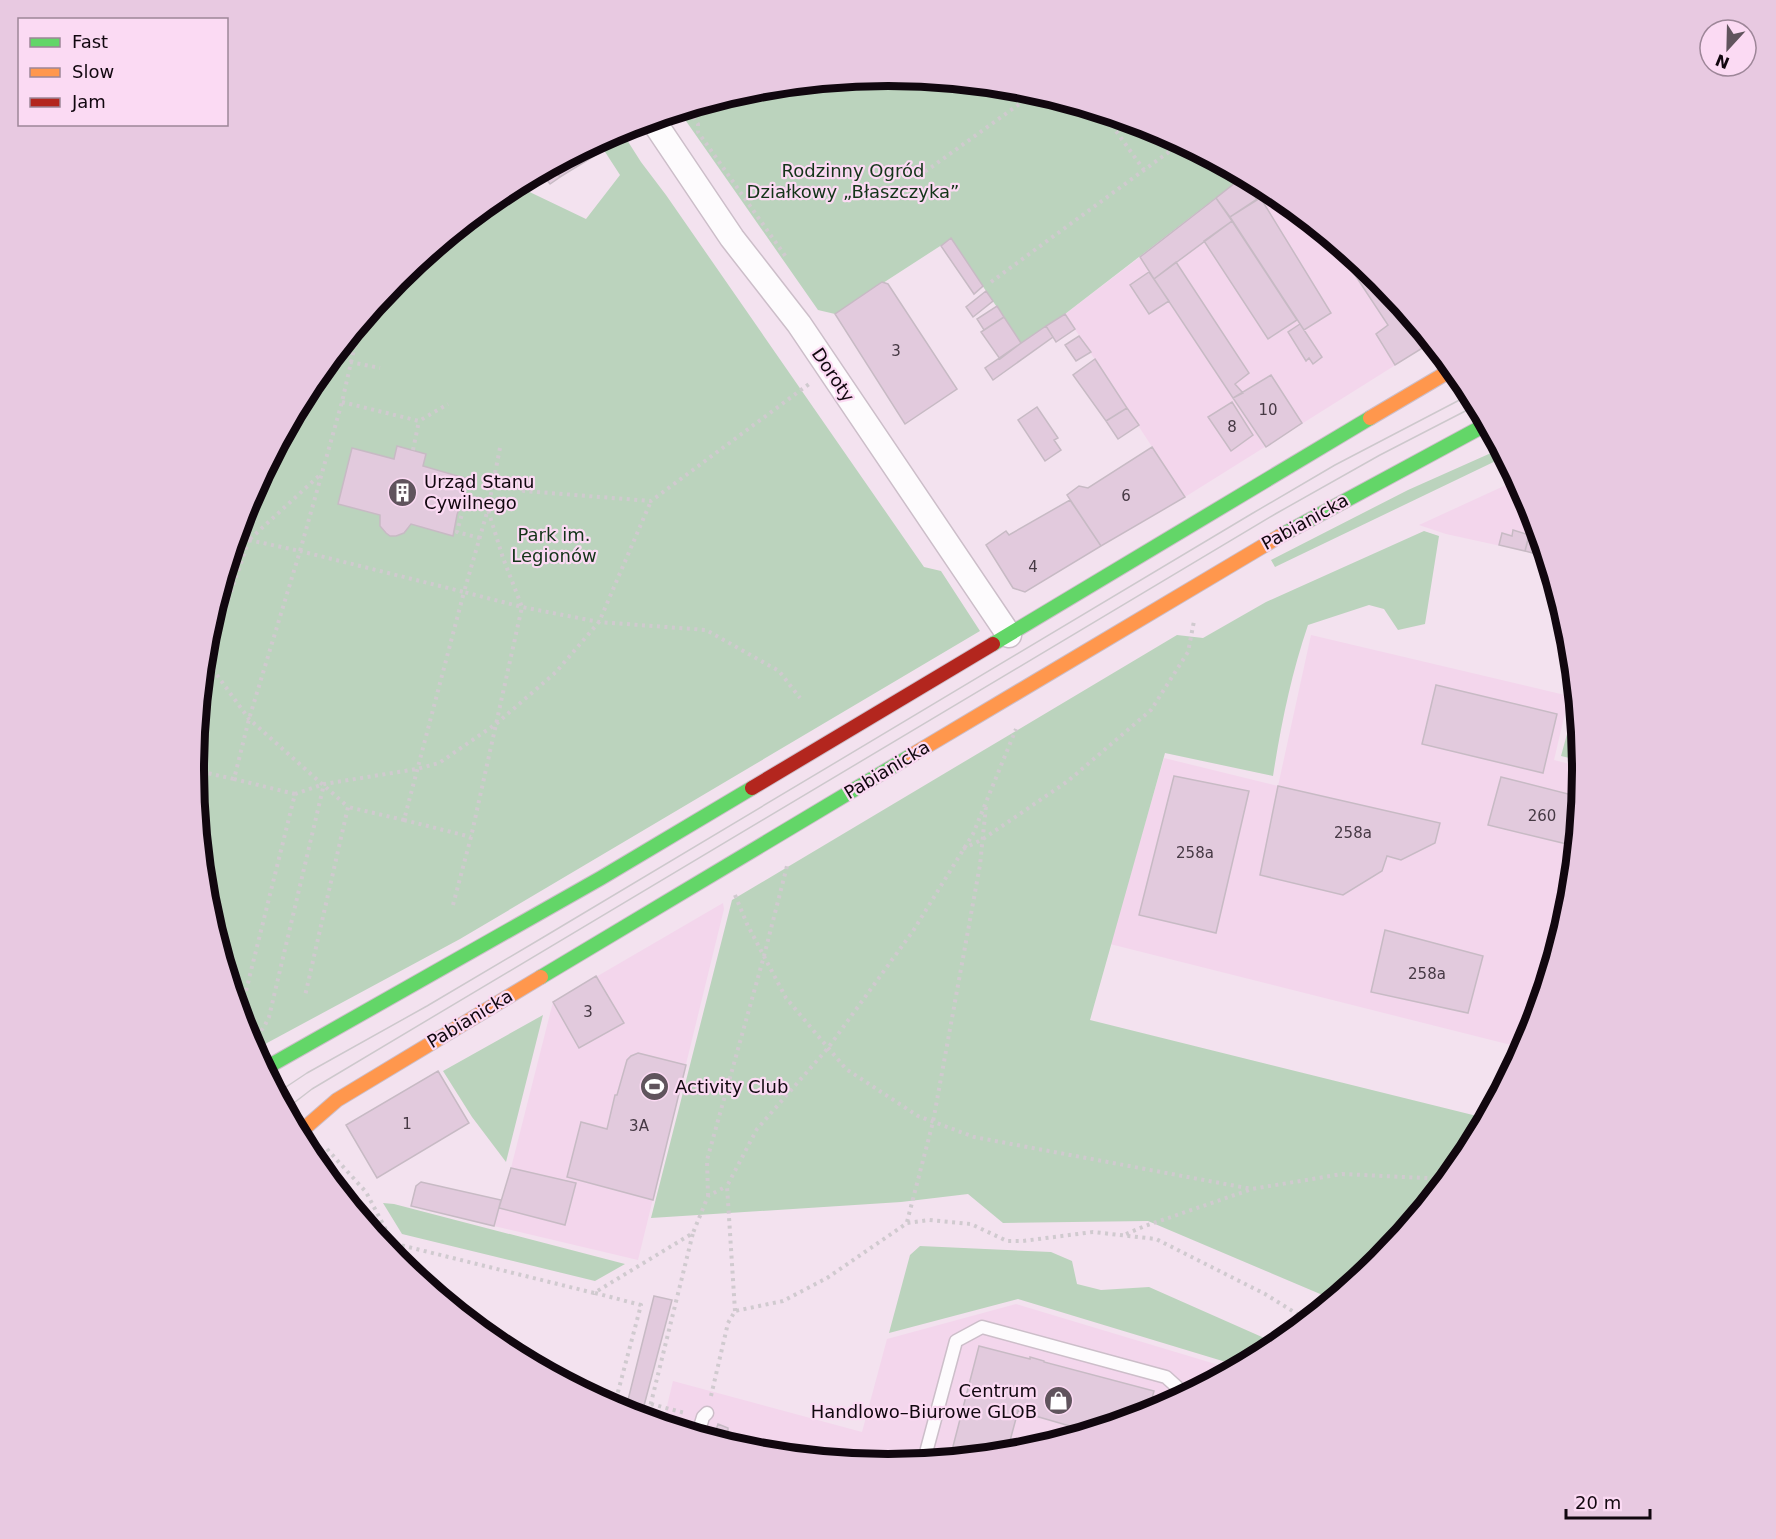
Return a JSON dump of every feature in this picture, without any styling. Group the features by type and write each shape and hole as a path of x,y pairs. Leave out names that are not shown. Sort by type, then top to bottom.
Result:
{"street":[{"name":"Doroty","path":"657,126 732,238 799,324 1009,635"},
{"path":"272,1066 601,879 1446,373"},
{"name":"Pabianicka","path":"305,1127 337,1100 367,1081 1212,576 1324,511 1480,428"}],"lane":[{"path":"926,1452 956,1341 982,1327 1166,1377 1177,1389"},
{"path":"700,1427 707,1413"}],"path":[{"path":"919,176 1025,100"},
{"path":"692,115 698,124 698,132 786,257"},
{"path":"1110,123 1144,170"},
{"path":"991,282 1174,148"},
{"path":"234,778 249,719 342,402 355,341"},
{"path":"350,362 381,368"},
{"path":"204,772 296,794 324,784 417,769 439,763 496,724 556,672 599,622 651,501 829,369"},
{"path":"342,402 418,421 448,404"},
{"path":"413,450 418,421"},
{"path":"404,820 490,502 500,448"},
{"path":"249,540 322,472"},
{"path":"494,480 524,490 651,501"},
{"path":"480,538 457,532 459,515 466,496 490,502"},
{"path":"453,905 471,837 522,607 503,558 488,509"},
{"path":"220,623 249,540 248,528"},
{"path":"249,540 522,607 599,622 706,630 779,671 800,698"},
{"path":"963,849 983,839 1068,781 1152,710 1188,652 1195,621"},
{"path":"214,658 214,670 249,719 348,807 471,837"},
{"path":"211,673 214,670"},
{"path":"707,1413 728,1323 735,1311 727,1186 757,1129 828,1048 913,931 973,834 1019,722"},
{"path":"258,1035 269,1017 324,784"},
{"path":"244,999 296,794"},
{"path":"907,1223 933,1122 980,865 987,799"},
{"path":"305,996 348,807"},
{"path":"649,1410 693,1233 708,1196 707,1160 788,861"},
{"path":"731,886 747,924 786,998 846,1069 918,1116 974,1137 1252,1189"},
{"path":"321,1142 366,1192 390,1238"},
{"path":"1124,1235 1252,1189 1342,1174 1436,1179"},
{"path":"708,1196 727,1186"},
{"path":"735,1311 783,1301 827,1278 907,1223 929,1220 971,1224 1006,1241 1093,1232 1156,1239 1265,1294 1299,1315"},
{"path":"594,1293 693,1233"},
{"path":"395,1244 641,1305 617,1397"},
{"path":"651,1404 669,1409"}],"shaded area":[{"path":"1238,182 1304,227 1339,255 1372,286 1425,346 1185,497 1065,314"},
{"path":"1509,484 1537,554 1446,534 1419,525"},
{"path":"1311,635 1568,696 1554,760 1572,764 1571,814 1566,859 1549,947 1536,989 1513,1046 1110,944 1164,758 1278,786"},
{"path":"723,903 724,909 638,1260 494,1226 553,1002"},
{"path":"1016,1304 1222,1366 1150,1401 1065,1430 977,1448 933,1452 888,1454 799,1448 711,1430 665,1416 673,1381 862,1432 887,1339"}],"green space":[{"name":"Rodzinny Ogród Działkowy „Błaszczyka”","path":"843,87 933,87 977,91 1065,109 1108,122 1191,156 1237,181 1065,314 1021,343 951,239 835,314 818,310 683,117 755,99 799,91"},
{"name":"Park im. Legionów","path":"626,138 924,567 941,571 980,631 460,939 263,1045 240,989 217,903 205,814 204,770 205,725 217,636 227,592 256,508 296,427 319,389 374,319 437,255 472,227 525,190 586,219 620,175 603,148"},
{"path":"1493,452 1497,460 1275,567 1271,560 1408,490"},
{"path":"1424,531 1439,536 1425,624 1398,630 1384,609 1369,605 1308,625 1287,700 1273,776 1165,753 1090,1020 1477,1116 1431,1186 1372,1253 1324,1296 1148,1221 1003,1223 968,1194 901,1202 651,1218 732,900 1177,635 1203,638 1266,602"},
{"path":"1571,721 1572,759 1561,756"},
{"path":"543,1015 506,1162 472,1117 443,1071"},
{"path":"383,1203 625,1264 595,1281 402,1234"},
{"path":"920,1246 1051,1252 1072,1261 1077,1284 1101,1290 1149,1287 1266,1340 1228,1363 1018,1299 889,1333 910,1255"}],"building":[{"path":"603,148 604,150 560,177 556,172 585,156"},
{"path":"556,172 560,177 550,184 545,178"},
{"path":"1237,181 1251,190 1257,200 1230,217 1216,198"},
{"path":"1260,197 1331,313 1304,330 1230,217"},
{"path":"1216,198 1232,221 1154,279 1140,257"},
{"path":"1232,221 1297,320 1268,339 1204,241"},
{"path":"951,238 983,286 974,294 941,246"},
{"path":"1176,262 1249,373 1235,384 1243,393 1233,398 1154,279"},
{"path":"1347,262 1372,286 1425,346 1395,365 1376,334 1388,325"},
{"path":"1149,272 1169,301 1149,314 1130,285"},
{"path":"882,282 888,284 957,389 905,424 835,314"},
{"path":"986,291 993,301 973,317 966,307"},
{"path":"997,306 1004,317 984,330 977,319"},
{"path":"1065,314 1075,329 1056,342 1046,326"},
{"path":"1004,317 1021,343 1000,359 981,332"},
{"path":"1300,324 1322,357 1313,364 1309,358 1306,361 1288,332"},
{"path":"1046,326 1053,337 993,380 985,368"},
{"path":"1079,336 1091,352 1076,361 1065,345"},
{"path":"1095,359 1127,408 1106,421 1073,375"},
{"path":"1271,375 1302,423 1266,447 1233,398"},
{"path":"1232,402 1253,435 1231,451 1208,417"},
{"path":"1037,407 1058,438 1054,440 1061,450 1045,461 1018,420"},
{"path":"1127,408 1139,425 1118,439 1106,421"},
{"name":"Urząd Stanu Cywilnego","path":"397,446 426,454 423,466 468,479 453,536 411,524 404,533 390,536 380,526 380,515 338,504 352,448 394,459"},
{"path":"1152,447 1185,497 1101,546 1067,495 1079,486 1088,488"},
{"path":"1070,500 1101,546 1025,592 1013,588 986,545 1006,531 1009,535"},
{"path":"1513,530 1529,535 1525,551 1499,545 1502,533 1512,536"},
{"path":"1530,533 1537,554 1525,551"},
{"path":"1436,685 1557,714 1543,773 1422,744"},
{"path":"1174,776 1249,791 1216,933 1139,915"},
{"path":"1501,777 1571,795 1568,844 1488,825"},
{"path":"1278,786 1440,823 1435,843 1401,860 1387,856 1382,871 1343,895 1260,875"},
{"path":"1385,930 1483,956 1468,1013 1371,992"},
{"path":"596,976 624,1023 579,1048 553,1002"},
{"path":"638,1053 686,1065 653,1200 567,1177 581,1122 607,1129 627,1060"},
{"path":"438,1071 469,1123 377,1178 346,1125"},
{"path":"511,1168 576,1183 565,1225 499,1208"},
{"path":"421,1182 501,1200 494,1226 411,1206 416,1186"},
{"path":"654,1296 672,1300 643,1408 628,1402"},
{"name":"Centrum Handlowo–Biurowe GLOB","path":"979,1346 1030,1359 1030,1357 1154,1391 1151,1400 1074,1427 1018,1411 1010,1442 952,1450"},
{"path":"718,1424 728,1428 728,1434 716,1431"}],"tram line":[{"path":"284,1088 542,938 1253,513 1335,465 1463,398"},
{"path":"292,1104 312,1089 1277,513 1380,455 1469,409"}],"traffic: fast":[{"path":"993,644 1370,418"},
{"path":"1280,536 1480,428"},
{"path":"541,977 912,755"},
{"path":"272,1065 601,878 752,788"}],"traffic: slow":[{"path":"1370,418 1446,373"},
{"path":"912,755 1280,536"},
{"path":"306,1127 337,1100 541,977"}],"traffic: jam":[{"path":"752,788 993,644"}],"place":[{"name":"Urząd Stanu Cywilnego","path":"403,492"},
{"name":"Activity Club","path":"654,1087"},
{"name":"Centrum Handlowo–Biurowe GLOB","path":"1058,1401"}]}
